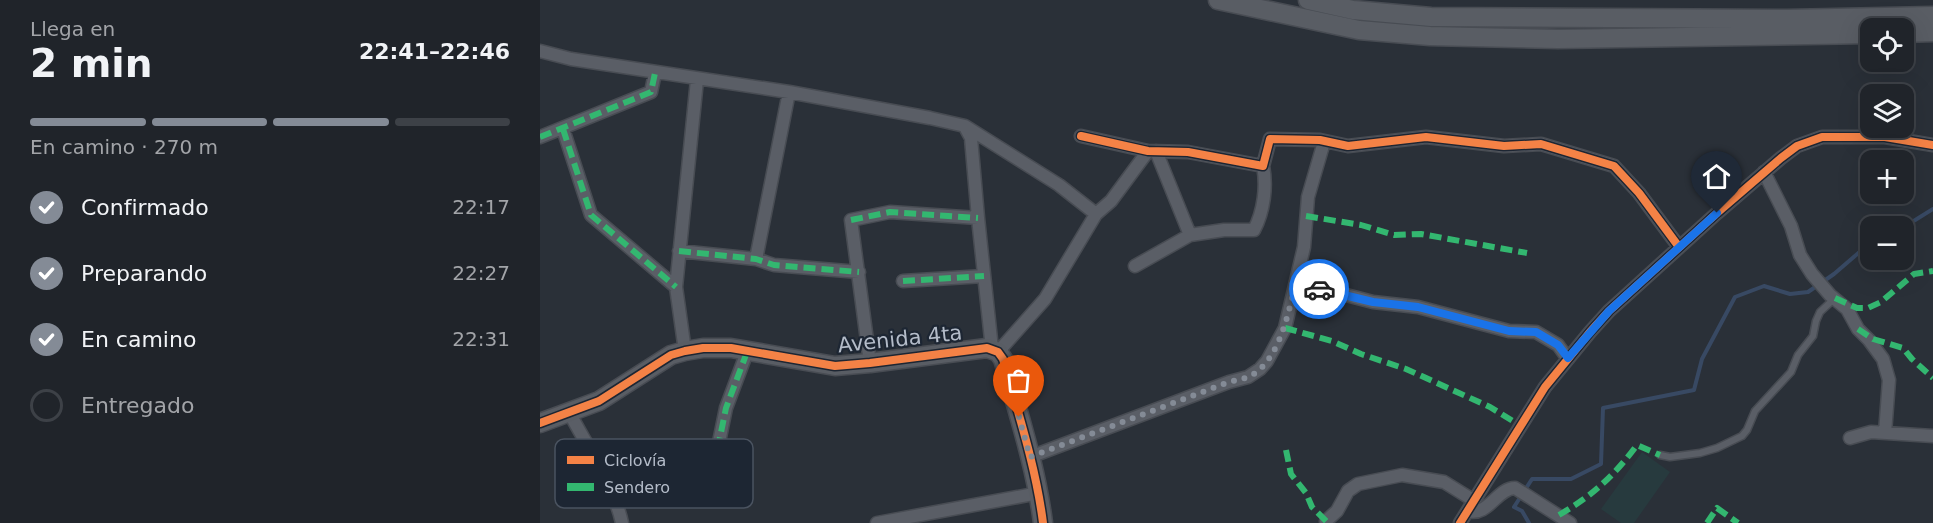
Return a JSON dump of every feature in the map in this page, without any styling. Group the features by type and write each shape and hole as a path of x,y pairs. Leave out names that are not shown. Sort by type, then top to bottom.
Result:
{"main road":[{"path":"1218,0 1359,30 1430,36 1558,39 1860,34"},
{"path":"1308,0 1353,10 1431,17 1787,19 1933,16"},
{"path":"1914,33 1933,32"},
{"name":"Avenida 4ta","path":"540,423 599,401 671,355 703,348 731,348 835,366 987,348 995,351"},
{"path":"995,351 1003,359 1039,493 1043,523"}],"street":[{"path":"540,51 572,59 697,80 789,92 965,126 1059,185 1096,214"},
{"path":"540,137 651,92 655,73"},
{"path":"685,351 676,287 697,80"},
{"path":"756,259 789,92"},
{"path":"965,126 971,138 984,276 995,351"},
{"path":"563,129 591,215 676,287"},
{"path":"1081,136 1152,151 1188,152 1263,166"},
{"path":"1135,266 1190,235 1224,230 1254,230 1259,221 1266,181 1263,166 1270,139 1320,140 1348,146 1426,137 1504,146 1541,144 1614,166 1639,193 1679,247"},
{"path":"1460,523 1545,387 1568,358 1609,311 1764,172 1797,146 1822,137 1885,137 1933,145"},
{"path":"1030,457 1254,374 1267,361 1285,328 1304,248 1308,197 1324,142"},
{"path":"995,351 1045,299 1096,214 1111,201 1152,151"},
{"path":"1152,151 1190,235"},
{"path":"1764,172 1791,226 1800,255 1812,274 1847,309 1858,329 1883,359 1889,380 1885,433"},
{"path":"870,363 851,220 890,212 978,218"},
{"path":"679,251 756,259 774,265 859,272"},
{"path":"903,281 984,276"},
{"path":"1296,282 1373,302 1418,307 1509,331 1536,332 1558,345 1568,358"},
{"path":"720,439 726,408 747,352"},
{"path":"569,412 583,439"},
{"path":"1850,438 1871,432 1933,436"},
{"path":"1328,523 1326,521 1337,511 1348,491 1358,484 1402,475 1444,482 1478,511 1492,503 1505,490 1515,488 1570,523"},
{"path":"877,523 1039,493"},
{"path":"618,508 622,523"}],"lane":[{"path":"1660,455 1670,457 1700,453 1742,436 1755,411 1791,372 1798,355 1813,336 1817,316 1830,294"}],"green space":[{"path":"1642,452 1670,472 1634,523 1621,523 1601,509"}],"waterway":[{"path":"1914,221 1933,209"},
{"path":"1529,523 1522,511 1514,507 1532,479 1571,479 1601,464 1603,408 1694,390 1702,359 1735,297 1764,286 1790,294 1808,292 1860,252"}],"marked path":[{"path":"540,137 651,92 655,73"},
{"path":"563,129 591,215 676,287"},
{"path":"851,220 890,212 978,218"},
{"path":"1306,216 1361,225 1394,235 1421,234 1527,253"},
{"path":"679,251 756,259 774,265 859,272"},
{"path":"1835,298 1857,308 1868,308 1881,302 1914,274 1933,271"},
{"path":"903,281 984,276"},
{"path":"1296,282 1373,302 1418,307 1509,331 1536,332 1558,345 1568,359"},
{"path":"1285,328 1332,341 1361,354 1406,369 1490,407 1521,426"},
{"path":"1858,329 1873,339 1903,348 1933,378"},
{"path":"720,439 726,408 747,352"},
{"path":"1559,515 1602,484 1637,445 1660,455"},
{"path":"1286,450 1291,474 1306,493 1312,507 1328,523"},
{"path":"1707,523 1717,508 1738,523"}],"cycle path":[{"path":"1081,136 1148,151 1188,152 1263,166 1270,139 1320,140 1348,146 1426,137 1504,146 1541,144 1614,166 1639,193 1679,247"},
{"path":"1460,523 1545,387 1590,332 1609,311 1781,158 1797,146 1822,137 1885,137 1933,145"},
{"path":"540,423 599,401 671,355 685,351 703,348 731,348 835,366 987,348 998,352 1003,359 1031,461 1043,523"}],"way so far":[{"path":"1019,417 1030,457 1229,382 1248,377 1267,361 1285,328 1296,282 1319,289"}],"route":[{"path":"1319,289 1373,302 1418,307 1509,331 1536,332 1558,345 1568,358 1609,311 1717,213"}]}
